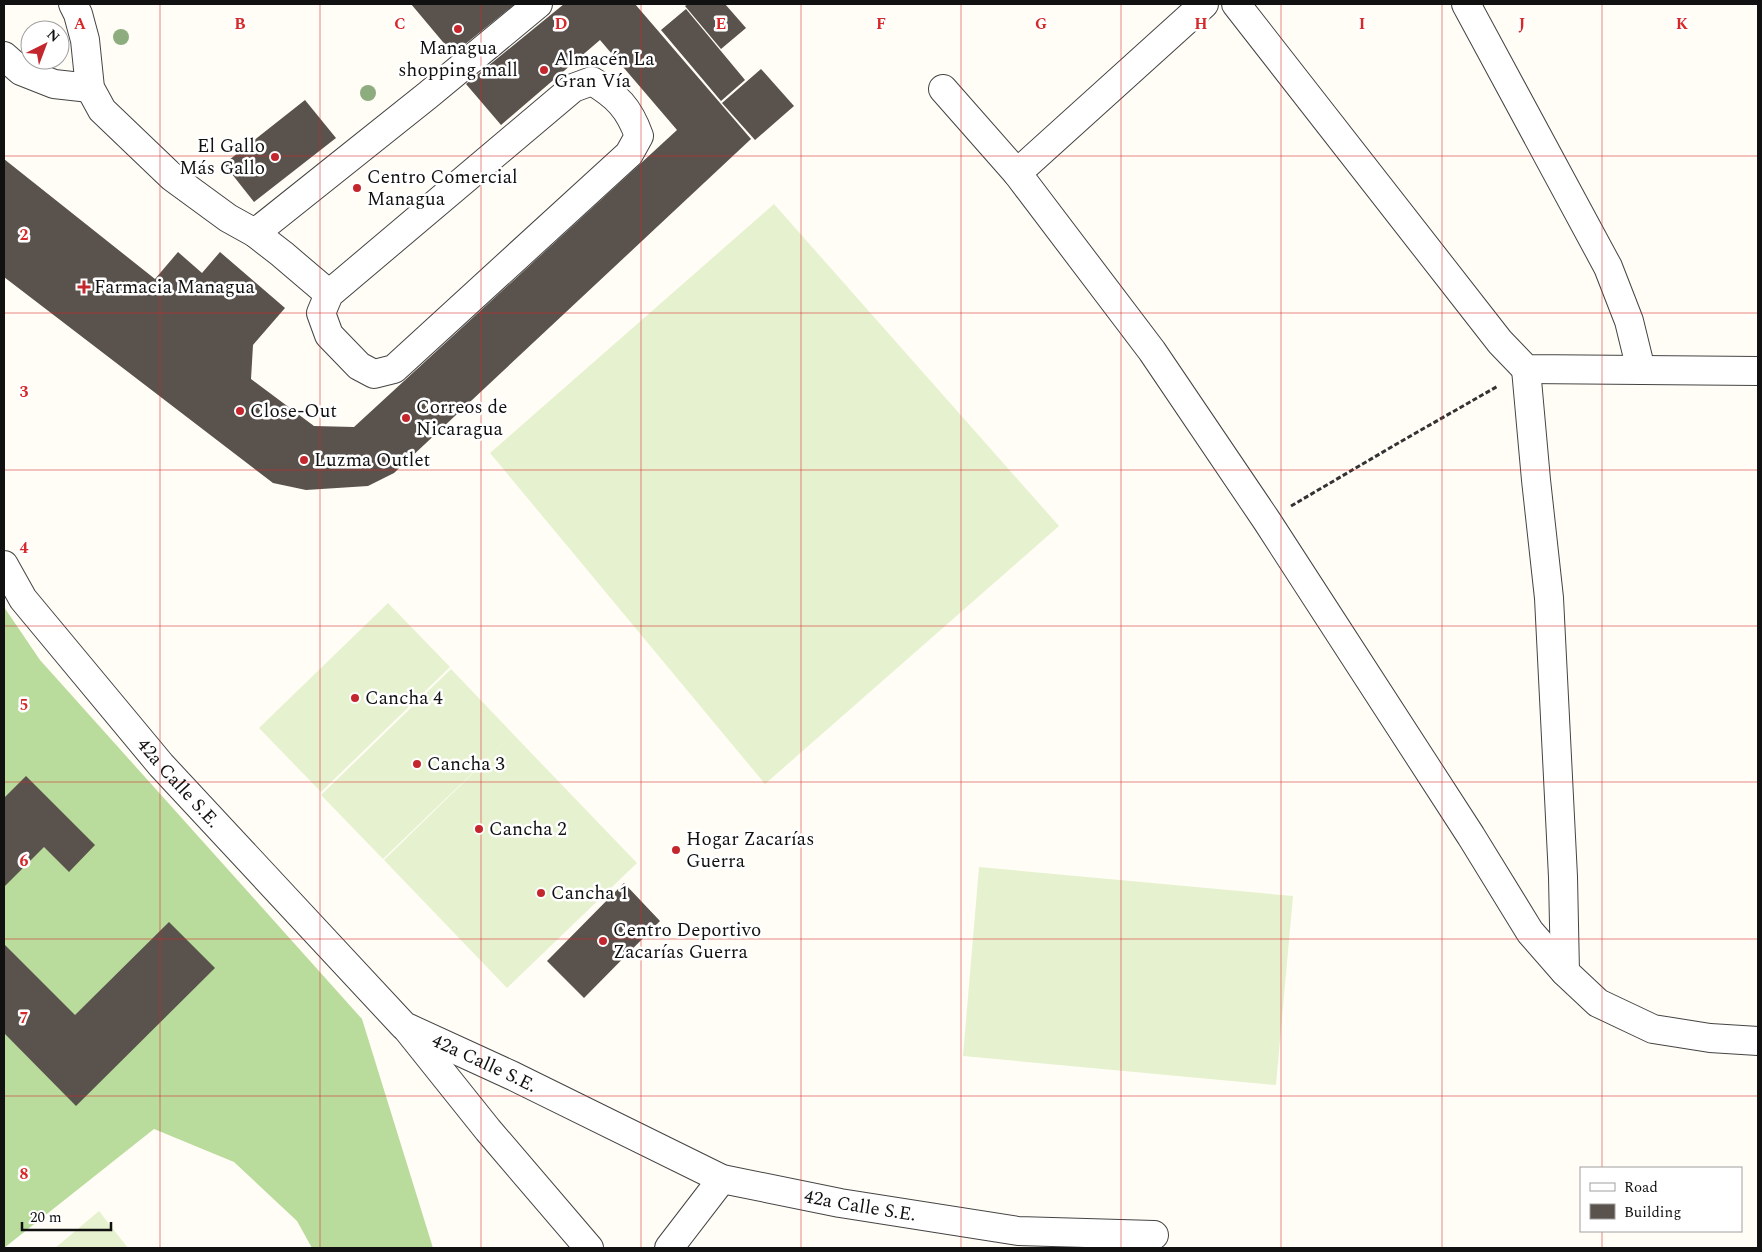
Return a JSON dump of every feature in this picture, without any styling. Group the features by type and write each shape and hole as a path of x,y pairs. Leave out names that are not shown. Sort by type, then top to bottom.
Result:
{"street":[{"path":"73,4 78,14 85,40 90,88 102,110 172,177 282,254 329,294"},
{"path":"255,234 538,4"},
{"path":"1017,173 1204,4"},
{"path":"1236,4 1500,342 1526,369 1536,480 1550,598 1563,878 1565,972"},
{"path":"1466,4 1608,267 1629,321 1641,370"},
{"path":"4,56 21,71 54,84 90,88"},
{"path":"592,81 611,92 632,117 638,136 629,154 394,369 374,374 359,366 329,335 321,313 329,294 573,88 592,81"},
{"path":"943,89 1017,173 1152,351 1267,521 1471,836 1530,932 1565,972 1598,1003 1653,1029 1710,1038 1758,1041"},
{"path":"1526,369 1758,371"},
{"name":"42a Calle S.E.","path":"4,565 23,599 161,766 404,1026 513,1076 722,1179 840,1203 1018,1231 1154,1234"},
{"path":"404,1026 488,1130 589,1248"},
{"path":"669,1248 722,1179"}],"path":[{"path":"1267,521 1526,369"}],"green space":[{"path":"774,204 1059,526 765,784 490,453"},
{"name":"Cancha 4","path":"388,603 450,667 321,792 259,728"},
{"path":"4,607 40,660 362,1019 433,1248 312,1248 297,1221 234,1162 154,1129 4,1248"},
{"name":"Cancha 3","path":"451,669 513,734 383,859 321,795"},
{"path":"513,734 637,863 507,988 384,860"},
{"path":"979,867 1293,896 1276,1085 963,1056"},
{"path":"99,1211 128,1248 55,1248"}],"building":[{"name":"Managua shopping mall","path":"411,4 515,4 453,54"},
{"path":"564,4 635,4 751,139 394,473 368,486 306,490 273,483 4,277 4,159 155,279 178,252 202,273 220,252 285,308 253,345 251,379 314,426 354,427 677,130 600,40 501,125 466,84"},
{"path":"688,4 725,4 746,28 721,49 685,6"},
{"path":"686,9 745,80 721,101 661,30"},
{"path":"761,69 794,106 755,140 722,103"},
{"path":"305,100 336,138 254,202 224,164"},
{"path":"26,776 95,845 69,872 44,847 4,887 4,798"},
{"name":"Centro Deportivo Zacarías Guerra","path":"624,883 660,921 584,998 547,961"},
{"path":"169,922 215,968 76,1106 4,1033 4,944 75,1015"}],"place":[{"name":"Managua shopping mall","path":"458,29"},
{"name":"Almacén La Gran Vía","path":"544,70"},
{"name":"El Gallo Más Gallo","path":"275,157"},
{"name":"Centro Comercial Managua","path":"357,188"},
{"name":"Farmacia Managua","path":"84,287"},
{"name":"Close-Out","path":"240,411"},
{"name":"Correos de Nicaragua","path":"406,418"},
{"name":"Luzma Outlet","path":"304,460"},
{"name":"Cancha 4","path":"355,698"},
{"name":"Cancha 3","path":"417,764"},
{"name":"Cancha 2","path":"479,829"},
{"name":"Hogar Zacarías Guerra","path":"676,850"},
{"name":"Cancha 1","path":"541,893"},
{"name":"Centro Deportivo Zacarías Guerra","path":"603,941"}]}
